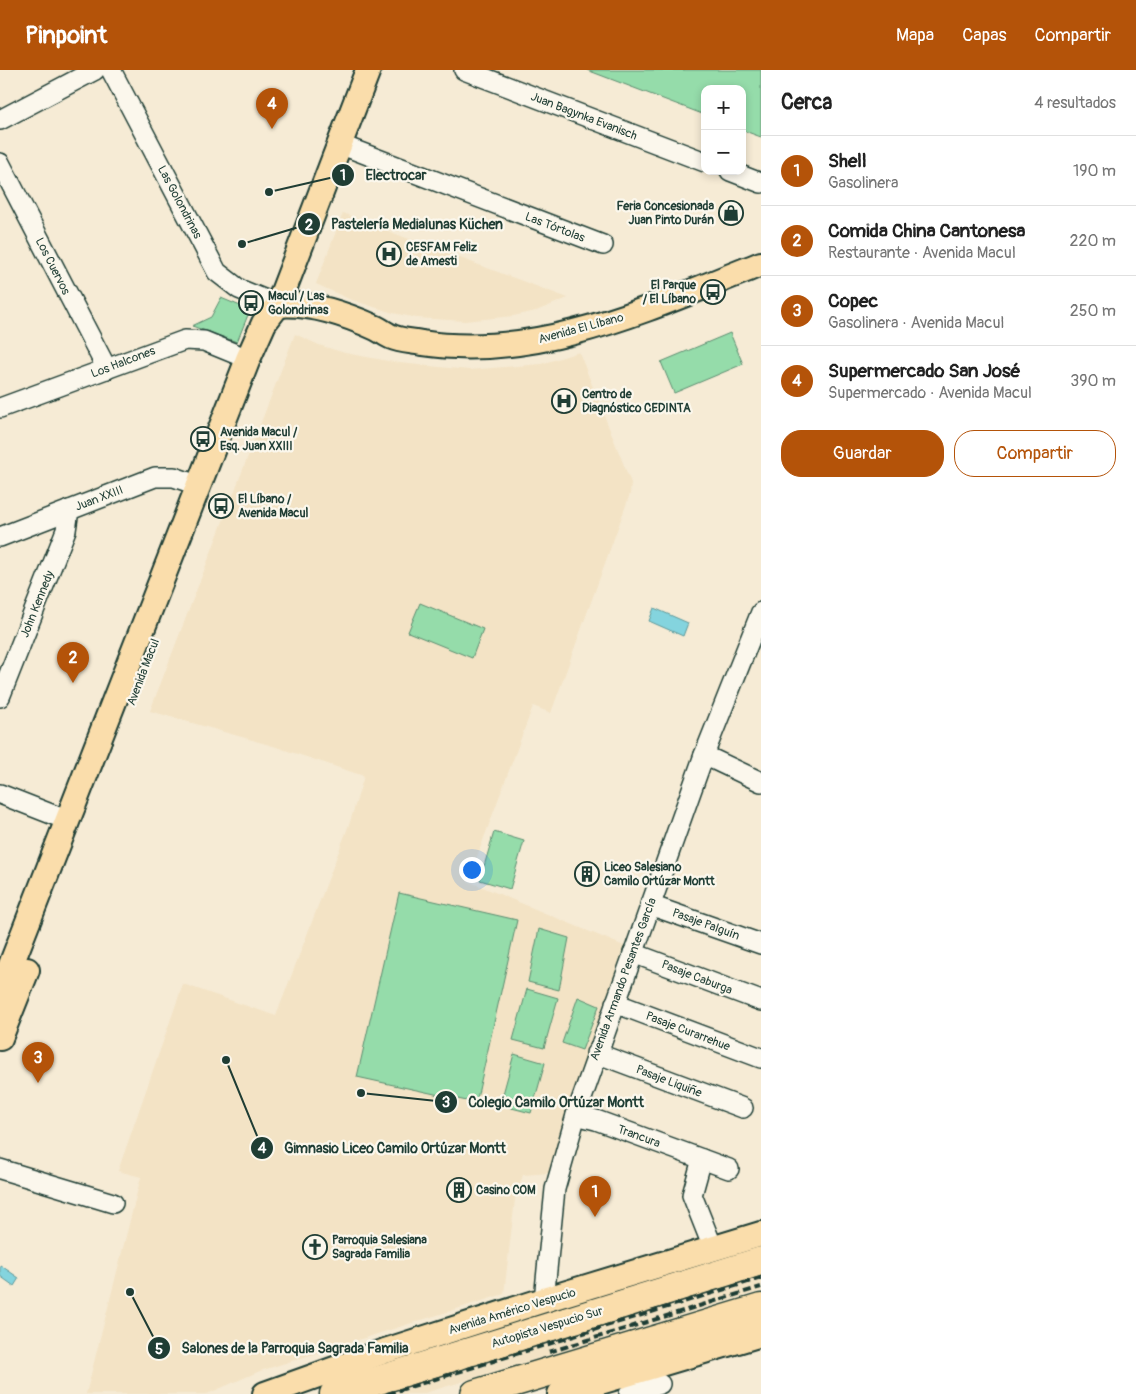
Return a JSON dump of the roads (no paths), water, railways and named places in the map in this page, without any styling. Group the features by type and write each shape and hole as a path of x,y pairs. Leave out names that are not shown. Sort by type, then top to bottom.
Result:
{"highway":[{"path":"681,1286 761,1254"},
{"name":"Autopista Vespucio Sur","path":"334,1394 761,1261"},
{"path":"475,1394 761,1309"}],"main road":[{"name":"Avenida Macul","path":"0,993 69,821 248,359 264,323 278,304 368,70"},
{"name":"Avenida El Líbano","path":"278,304 312,307 374,327 393,338 460,346 505,344 546,338 609,322 761,264"},
{"name":"Avenida Macul","path":"0,1038 273,335 277,320 278,304"},
{"name":"Avenida Américo Vespucio","path":"264,1394 385,1351 761,1234"},
{"path":"560,1394 761,1334"}],"street":[{"path":"0,120 96,70"},
{"name":"Las Golondrinas","path":"111,70 217,272 239,289 278,304"},
{"name":"Juan Bagynka Evanisch","path":"464,70 701,160"},
{"name":"Las Tórtolas","path":"339,144 603,245"},
{"name":"Los Cuervos","path":"0,163 107,369"},
{"path":"740,175 761,183"},
{"name":"Los Halcones","path":"0,408 173,344 192,340 204,341 248,359"},
{"name":"Juan XXIII","path":"0,537 155,477 174,477 200,486"},
{"name":"John Kennedy","path":"0,694 64,535 69,510"},
{"name":"Avenida Armando Pesantes García","path":"544,1300 555,1189 576,1115 596,1053 704,755 761,612"},
{"path":"704,755 761,782"},
{"path":"0,794 69,821"},
{"name":"Pasaje Palguín","path":"650,904 761,944"},
{"name":"Pasaje Caburga","path":"633,953 761,1001"},
{"name":"Pasaje Curarrehue","path":"615,1003 761,1058"},
{"name":"Pasaje Liquiñe","path":"596,1053 743,1108"},
{"name":"Trancura","path":"576,1115 596,1120 729,1169"},
{"path":"702,1159 692,1195 713,1248"},
{"path":"0,1169 113,1203"},
{"path":"629,1394 660,1384"}],"water":[{"path":"654,608 688,623 683,636 649,621"},
{"path":"0,1265 19,1278 14,1286 0,1276"}],"railway":[{"path":"387,1394 761,1278"},
{"path":"549,1352 761,1287"}],"place":[{"name":"Supermercado San José","path":"272,129"},
{"name":"Electrocar","path":"269,192"},
{"name":"Feria Concesionada Juan Pinto Durán","path":"731,213"},
{"name":"Pastelería Medialunas Küchen","path":"242,244"},
{"name":"CESFAM Feliz de Amesti","path":"389,254"},
{"name":"El Parque / El Líbano","path":"713,292"},
{"name":"Macul / Las Golondrinas","path":"251,303"},
{"name":"Centro de Diagnóstico CEDINTA","path":"564,401"},
{"name":"Avenida Macul / Esq. Juan XXIII","path":"203,439"},
{"name":"El Líbano / Avenida Macul","path":"221,506"},
{"name":"Comida China Cantonesa","path":"73,683"},
{"name":"Liceo Salesiano Camilo Ortúzar Montt","path":"587,874"},
{"name":"Gimnasio Liceo Camilo Ortúzar Montt","path":"226,1060"},
{"name":"Copec","path":"38,1083"},
{"name":"Colegio Camilo Ortúzar Montt","path":"361,1093"},
{"name":"Casino COM","path":"459,1190"},
{"name":"Shell","path":"595,1217"},
{"name":"Parroquia Salesiana Sagrada Familia","path":"315,1247"},
{"name":"Salones de la Parroquia Sagrada Familia","path":"130,1292"}]}
